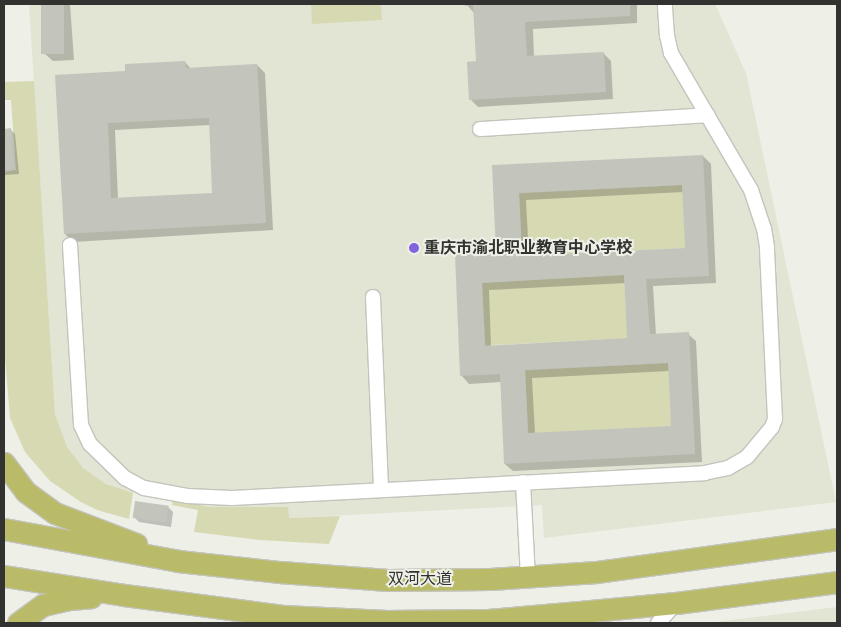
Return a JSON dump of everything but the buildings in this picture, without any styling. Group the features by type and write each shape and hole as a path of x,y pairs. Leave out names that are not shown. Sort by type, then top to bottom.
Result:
{"main road":[{"path":"4,463 26,492 55,513 178,561"},
{"name":"双河大道","path":"4,530 178,561 280,572 388,580 598,572 837,539"},
{"path":"4,576 124,595 283,616 387,620 586,618 676,603 837,582"},
{"path":"18,623 43,605 70,598 124,595"}],"street":[{"path":"70,245 81,425 90,444 125,478 144,488 209,498 717,471 728,468 746,457 772,426 776,412 767,247 764,229 751,190 671,53 667,36 665,4"},
{"path":"480,129 708,115"},
{"path":"373,297 381,490"},
{"path":"523,482 528,576"},
{"path":"658,623 676,603"}],"shaded area":[{"name":"重庆市渝北职业教育中心学校","path":"29,4 715,4 746,73 836,502 544,538 542,505 288,518 287,507 210,507 119,490 93,477 73,458 62,437 55,415"},
{"path":"837,607 837,623 708,623"}],"green space":[{"path":"311,4 381,4 382,20 312,24"},
{"path":"34,81 55,415 67,447 83,468 106,484 133,493 129,519 97,510 81,502 50,481 25,452 10,418 4,346 4,172 16,170 11,100 4,100 4,82"},
{"path":"682,185 685,248 523,256 519,194"},
{"path":"624,275 627,338 485,345 482,282"},
{"path":"668,363 671,426 528,433 525,370"},
{"path":"173,500 210,507 288,507 289,518 340,516 329,544 260,540 194,532 198,510 172,505"}],"place":[{"name":"重庆市渝北职业教育中心学校","path":"414,248"}]}
